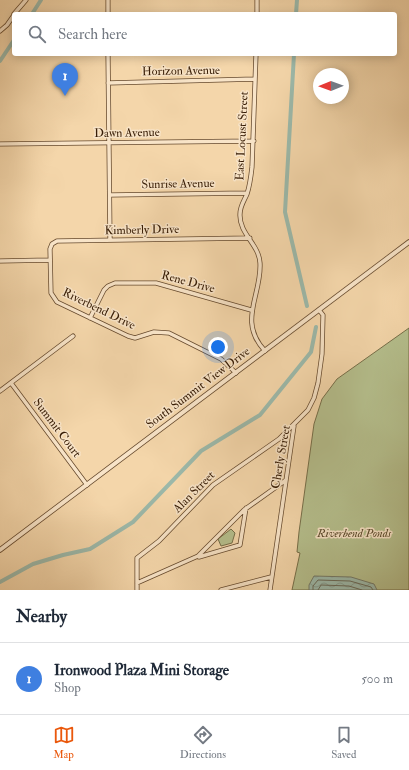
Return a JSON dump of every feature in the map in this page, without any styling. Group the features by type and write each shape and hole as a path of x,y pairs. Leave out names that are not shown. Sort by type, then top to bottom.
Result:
{"street":[{"path":"16,12 26,0"},
{"path":"108,0 108,12"},
{"path":"257,0 257,12"},
{"path":"0,31 7,25 12,17"},
{"path":"108,56 110,240"},
{"name":"East Locust Street","path":"256,56 252,172 247,193 241,206 240,215 242,226 258,252 260,267 251,310 256,338 265,351"},
{"name":"Horizon Avenue","path":"108,83 255,80"},
{"name":"Dawn Avenue","path":"0,144 254,142"},
{"name":"Sunrise Avenue","path":"110,195 247,193"},
{"name":"Kimberly Drive","path":"50,260 50,247 57,241 250,238"},
{"name":"South Summit View Drive","path":"0,550 409,242"},
{"path":"0,261 50,260"},
{"name":"Riverbend Drive","path":"50,260 51,293 54,300 132,337 140,337 160,332 169,333 221,359 236,373"},
{"name":"Rene Drive","path":"90,318 105,288 115,283 156,282 251,310"},
{"name":"Cherly Street","path":"270,590 294,425 308,410 314,398 318,383 323,341 323,315 319,310"},
{"path":"0,391 73,336"},
{"name":"Summit Court","path":"11,383 87,485"},
{"name":"Alan Street","path":"137,590 137,558 160,541 212,485 279,440 294,425"},
{"path":"191,560 203,552 246,508 286,480"},
{"path":"137,583 191,560 240,545 246,508"},
{"path":"221,590 271,577"}],"green space":[{"name":"Riverbend Ponds","path":"409,328 409,590 292,590 300,553 297,552 299,532 314,424 322,399 337,379"},
{"path":"231,529 235,533 232,543 221,546 218,539"}],"water":[{"path":"314,576 351,577 374,584 377,590 309,590 309,585"}],"waterway":[{"path":"33,12 41,0"},
{"path":"296,12 297,0"},
{"path":"0,61 12,43"},
{"path":"294,56 285,212 307,306"},
{"path":"0,582 33,564 90,549 133,522 201,451 260,415 311,352 316,327"}],"place":[{"name":"Ironwood Plaza Mini Storage","path":"65,96"}]}
